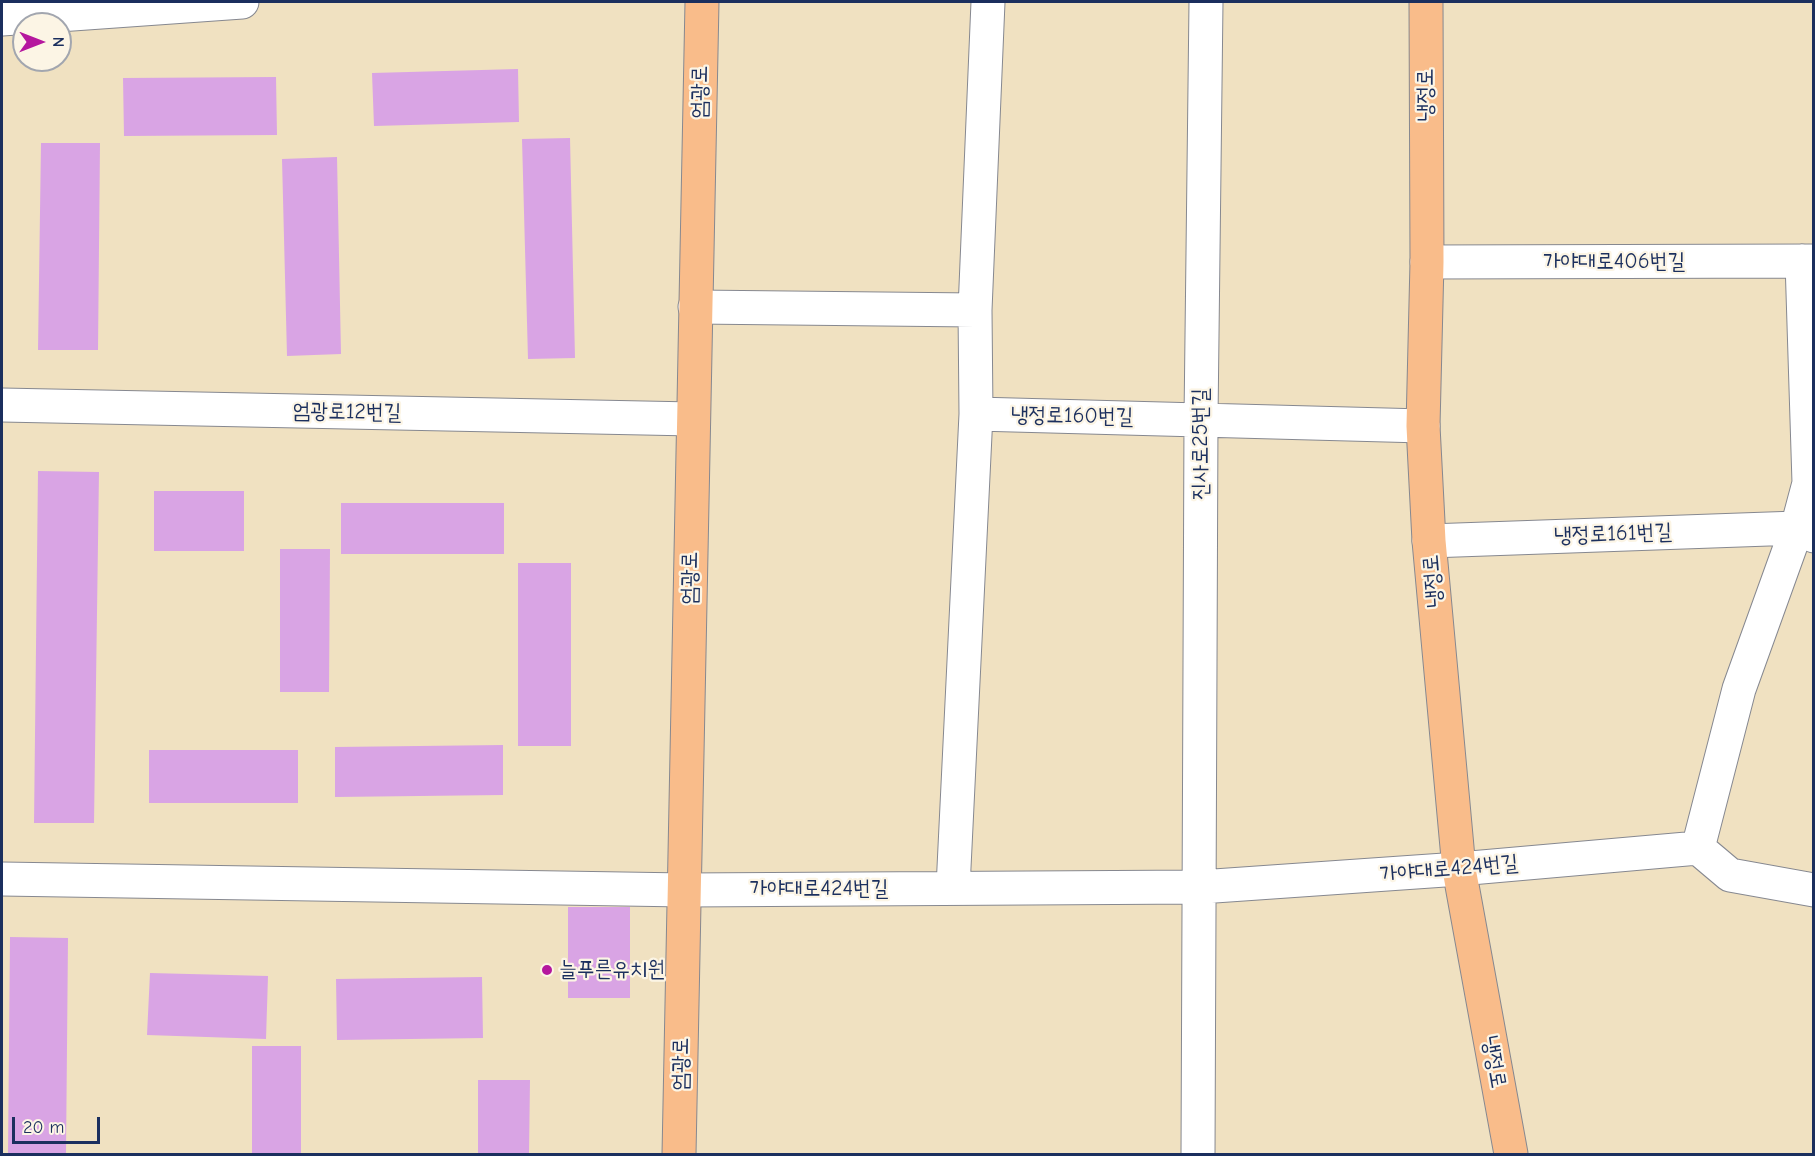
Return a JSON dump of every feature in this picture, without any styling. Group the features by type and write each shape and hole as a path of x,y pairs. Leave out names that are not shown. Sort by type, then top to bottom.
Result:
{"main road":[{"name":"엄광로","path":"679,1155 702,2"},
{"name":"냉정로","path":"1426,2 1427,262 1423,426 1429,541 1459,869 1511,1155"}],"street":[{"path":"2,19 189,3 242,2"},
{"path":"953,888 976,414 975,310 988,2"},
{"name":"진사로25번길","path":"1200,887 1201,419 1206,2"},
{"name":"가야대로406번길","path":"1427,262 1808,261 1809,483 1805,532"},
{"path":"696,307 975,310"},
{"name":"엄광로12번길","path":"2,405 693,419"},
{"name":"냉정로160번길","path":"976,414 1423,426"},
{"path":"1805,532 1739,689 1698,848 1730,875 1814,890"},
{"name":"냉정로161번길","path":"1429,541 1805,532"},
{"name":"가야대로424번길","path":"2,879 685,890 1200,887 1459,869 1698,848"},
{"path":"1198,1155 1200,887"}],"building":[{"path":"518,69 519,122 374,126 372,73"},
{"path":"276,77 277,135 124,136 123,78"},
{"path":"570,138 575,358 528,359 522,139"},
{"path":"41,143 100,143 98,350 38,350"},
{"path":"337,157 341,354 287,356 282,159"},
{"path":"38,471 99,472 94,823 34,823"},
{"path":"154,491 244,491 244,551 154,551"},
{"path":"341,503 504,503 504,554 341,554"},
{"path":"280,549 330,549 329,692 280,692"},
{"path":"518,563 571,563 571,746 518,746"},
{"path":"503,745 503,795 335,797 335,747"},
{"path":"149,750 298,750 298,803 149,803"},
{"path":"568,907 630,907 630,998 568,998"},
{"path":"10,937 68,938 66,1154 8,1154"},
{"path":"150,973 268,976 266,1039 147,1035"},
{"path":"482,977 483,1038 337,1040 336,979"},
{"path":"252,1046 301,1046 301,1154 252,1154"},
{"path":"478,1080 530,1080 529,1154 478,1154"}],"place":[{"name":"늘푸른유치원","path":"547,970"}]}
